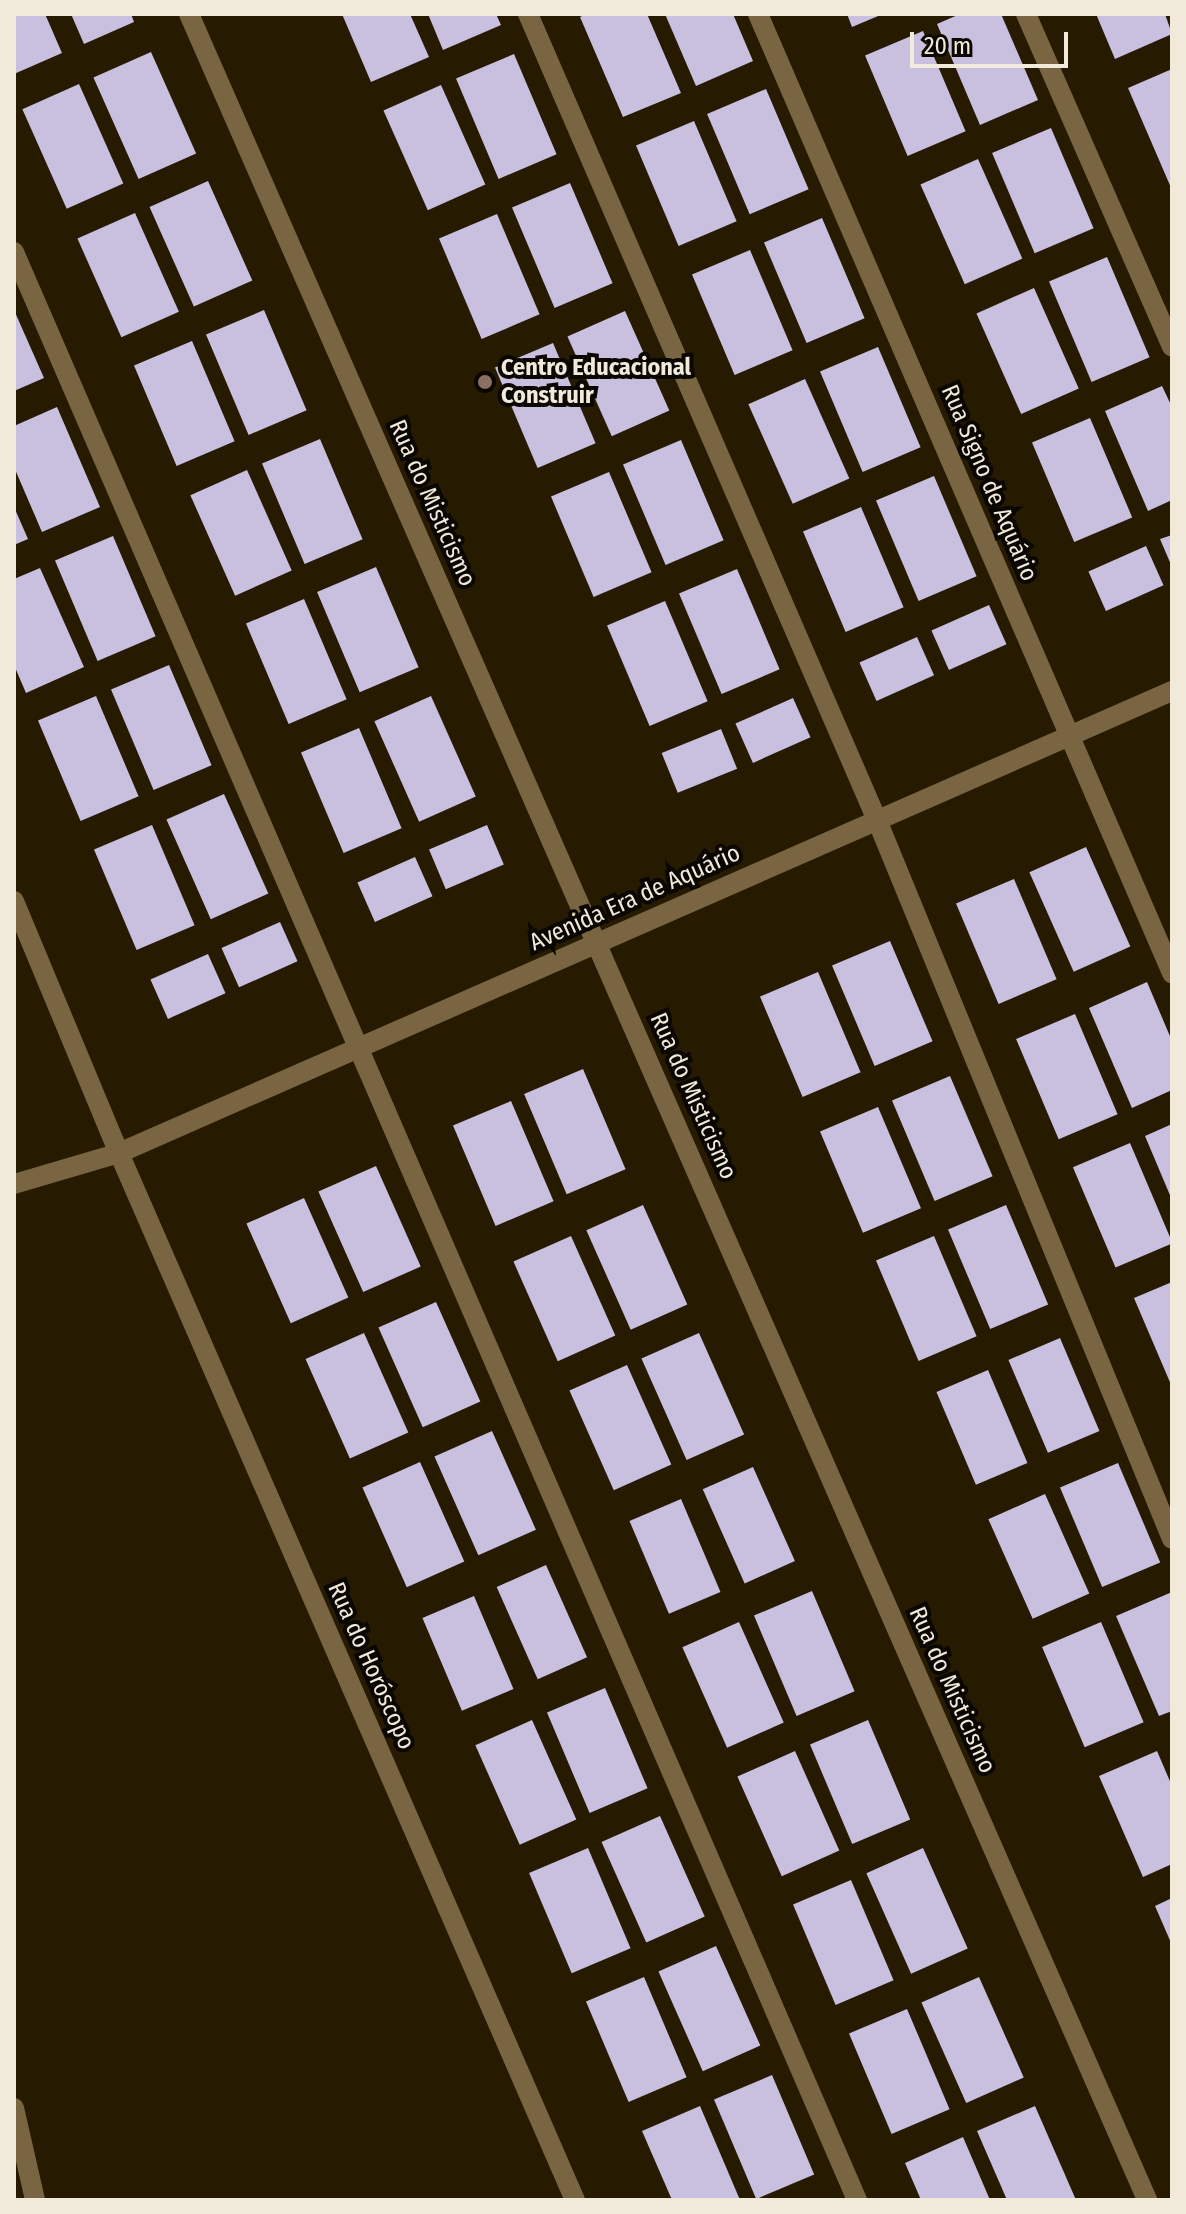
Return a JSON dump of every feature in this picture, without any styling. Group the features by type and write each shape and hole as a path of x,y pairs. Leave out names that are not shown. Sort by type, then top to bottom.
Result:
{"street":[{"name":"Rua do Misticismo","path":"189,14 1147,2200"},
{"path":"528,14 877,820 1172,1539"},
{"name":"Rua Signo de Aquário","path":"758,14 1172,973"},
{"path":"1026,14 1172,346"},
{"path":"14,252 857,2200"},
{"name":"Avenida Era de Aquário","path":"14,1184 119,1153 1172,691"},
{"name":"Rua do Horóscopo","path":"14,901 119,1153 575,2200"},
{"path":"14,2108 35,2200"}],"building":[{"path":"14,14 45,14 62,53 14,74"},
{"path":"71,14 131,14 134,22 84,44"},
{"path":"342,14 410,14 429,57 371,82"},
{"path":"428,14 496,14 501,25 443,50"},
{"path":"587,14 647,14 681,93 623,117 580,17"},
{"path":"665,14 733,14 753,61 696,86"},
{"path":"847,14 883,14 852,27"},
{"path":"960,14 1001,14 1038,100 980,125 937,24"},
{"path":"1096,14 1165,14 1172,34 1115,59"},
{"path":"923,31 966,131 908,156 865,56"},
{"path":"151,52 196,153 139,179 93,78"},
{"path":"514,54 557,154 499,179 456,79"},
{"path":"1172,69 1172,190 1128,88"},
{"path":"79,84 123,184 67,209 22,109"},
{"path":"441,85 485,185 428,210 383,111"},
{"path":"766,89 809,189 750,214 707,114"},
{"path":"694,121 737,221 679,246 636,146"},
{"path":"1051,128 1094,228 1035,253 992,153"},
{"path":"978,159 1022,259 965,284 920,185"},
{"path":"208,181 252,281 194,307 150,207"},
{"path":"570,183 613,283 555,308 512,208"},
{"path":"135,213 179,312 121,337 77,239"},
{"path":"497,214 540,314 482,339 439,239"},
{"path":"822,218 865,318 807,343 764,243"},
{"path":"750,250 793,350 735,375 692,275"},
{"path":"1107,257 1150,357 1092,382 1049,282"},
{"path":"1034,288 1079,388 1021,414 976,314"},
{"path":"14,310 44,378 14,391"},
{"path":"264,310 307,410 249,435 206,335"},
{"path":"625,311 669,411 612,436 567,337"},
{"path":"192,341 235,441 177,466 134,366"},
{"path":"553,343 596,443 538,468 495,368"},
{"path":"878,347 921,447 863,472 820,372"},
{"path":"805,379 849,479 793,504 748,404"},
{"path":"1162,386 1172,407 1172,500 1148,511 1105,411"},
{"path":"57,407 100,507 42,532 14,467 14,426"},
{"path":"1090,418 1132,517 1074,542 1032,443"},
{"path":"320,439 363,539 305,564 262,464"},
{"path":"681,440 724,540 666,565 623,465"},
{"path":"247,470 292,570 235,596 190,495"},
{"path":"609,472 652,572 594,597 551,497"},
{"path":"934,476 977,576 919,601 876,501"},
{"path":"14,507 28,539 14,545"},
{"path":"861,507 904,607 846,632 803,532"},
{"path":"1172,535 1172,567 1160,539"},
{"path":"113,536 156,636 98,661 55,561"},
{"path":"1146,546 1163,585 1106,611 1088,572"},
{"path":"376,567 419,667 360,692 317,592"},
{"path":"40,568 84,667 26,693 14,665 14,579"},
{"path":"737,569 780,669 722,694 679,594"},
{"path":"304,599 347,699 289,724 246,624"},
{"path":"665,601 708,701 650,726 607,626"},
{"path":"989,605 1006,644 949,670 931,631"},
{"path":"917,637 934,675 877,701 859,663"},
{"path":"169,665 212,765 154,790 111,690"},
{"path":"96,696 139,796 81,821 38,721"},
{"path":"431,696 476,796 419,822 374,721"},
{"path":"793,698 810,737 753,763 735,724"},
{"path":"359,728 402,828 344,853 301,753"},
{"path":"721,729 737,769 678,793 662,753"},
{"path":"224,794 268,894 211,919 166,820"},
{"path":"152,825 195,925 137,950 94,850"},
{"path":"487,825 504,865 446,889 429,850"},
{"path":"1086,847 1130,947 1074,972 1029,872"},
{"path":"415,857 432,896 375,922 357,883"},
{"path":"1014,879 1057,979 999,1004 956,904"},
{"path":"280,922 297,961 239,987 222,948"},
{"path":"890,941 933,1041 875,1066 832,966"},
{"path":"208,954 225,993 168,1019 150,980"},
{"path":"818,972 861,1072 803,1097 760,997"},
{"path":"1147,982 1172,1041 1172,1090 1132,1108 1089,1008"},
{"path":"1075,1014 1118,1114 1059,1139 1016,1039"},
{"path":"583,1069 626,1169 567,1194 524,1094"},
{"path":"950,1076 993,1176 935,1201 892,1101"},
{"path":"511,1101 554,1201 496,1226 453,1126"},
{"path":"878,1107 921,1208 863,1233 820,1132"},
{"path":"1172,1124 1172,1200 1145,1136"},
{"path":"1130,1143 1172,1244 1116,1268 1073,1167"},
{"path":"376,1166 421,1266 363,1292 318,1192"},
{"path":"304,1198 348,1298 291,1323 246,1224"},
{"path":"643,1205 687,1305 631,1330 586,1230"},
{"path":"1006,1205 1048,1304 990,1329 948,1230"},
{"path":"571,1236 615,1336 558,1361 513,1262"},
{"path":"934,1236 977,1336 919,1361 876,1261"},
{"path":"1172,1282 1172,1387 1134,1298"},
{"path":"436,1302 480,1402 423,1427 378,1328"},
{"path":"364,1333 408,1433 350,1459 306,1359"},
{"path":"699,1333 744,1434 687,1460 641,1359"},
{"path":"1060,1338 1099,1431 1048,1453 1008,1360"},
{"path":"627,1365 671,1465 614,1490 569,1391"},
{"path":"988,1370 1027,1463 976,1485 936,1392"},
{"path":"492,1431 536,1530 478,1555 434,1457"},
{"path":"420,1462 464,1562 407,1587 362,1488"},
{"path":"1118,1463 1160,1562 1102,1587 1060,1488"},
{"path":"753,1467 795,1561 745,1583 703,1489"},
{"path":"1045,1494 1089,1594 1033,1619 988,1519"},
{"path":"681,1499 720,1592 669,1614 629,1521"},
{"path":"546,1565 587,1657 538,1679 497,1587"},
{"path":"812,1591 855,1691 797,1716 754,1616"},
{"path":"1172,1592 1172,1711 1159,1716 1116,1616"},
{"path":"474,1596 513,1689 462,1711 422,1618"},
{"path":"739,1622 784,1722 727,1748 682,1647"},
{"path":"1101,1622 1144,1722 1085,1747 1042,1647"},
{"path":"605,1688 648,1788 590,1813 547,1713"},
{"path":"532,1720 576,1820 520,1845 475,1745"},
{"path":"868,1720 910,1819 852,1844 810,1745"},
{"path":"795,1751 839,1851 782,1876 737,1777"},
{"path":"1157,1751 1172,1786 1172,1864 1143,1877 1099,1776"},
{"path":"660,1816 705,1916 646,1943 602,1842"},
{"path":"588,1848 631,1948 572,1973 529,1873"},
{"path":"923,1848 968,1948 911,1974 866,1873"},
{"path":"851,1880 894,1980 836,2005 793,1905"},
{"path":"1172,1898 1172,1945 1155,1906"},
{"path":"716,1946 760,2046 703,2071 658,1972"},
{"path":"644,1977 687,2077 629,2102 586,2002"},
{"path":"979,1977 1024,2077 966,2103 921,2003"},
{"path":"907,2009 950,2109 892,2134 849,2034"},
{"path":"772,2075 814,2174 756,2199 714,2100"},
{"path":"700,2106 740,2200 672,2200 642,2131"},
{"path":"1035,2106 1076,2200 1007,2200 977,2131"},
{"path":"963,2137 990,2200 921,2200 905,2163"}],"place":[{"name":"Centro Educacional Construir","path":"485,382"}]}
